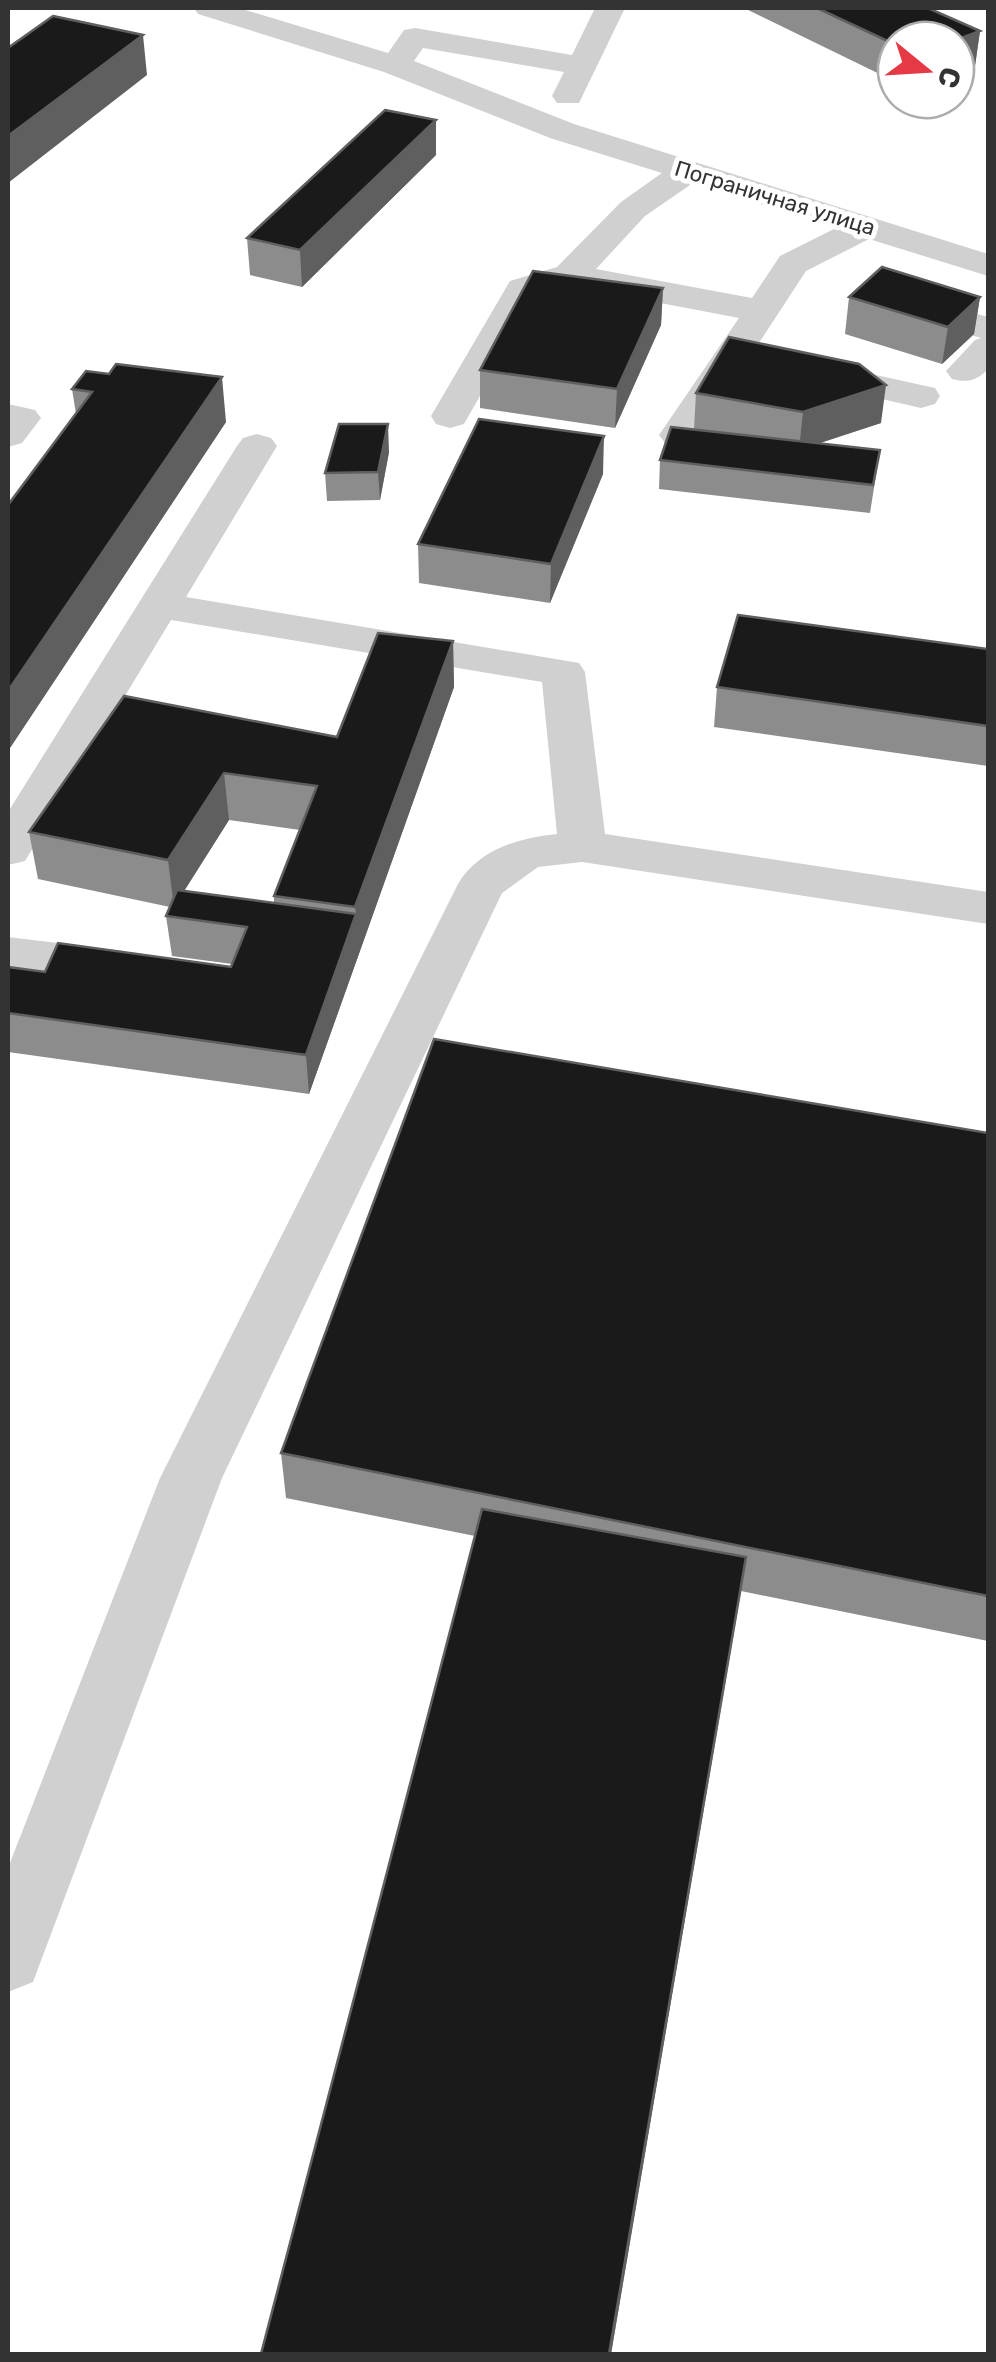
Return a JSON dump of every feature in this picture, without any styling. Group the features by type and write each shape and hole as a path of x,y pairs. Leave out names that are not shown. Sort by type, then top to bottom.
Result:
{"street":[{"name":"Пограничная улица","path":"209,8 395,65 562,131 988,265"},
{"path":"395,65 433,8"},
{"path":"562,131 557,120 610,8"},
{"path":"415,37 583,66"},
{"path":"450,416 523,289 570,276 633,208 688,171"},
{"path":"766,450 679,434 792,264 866,227"},
{"path":"570,276 708,317 762,311"},
{"path":"928,311 988,328"},
{"path":"732,355 921,396"},
{"path":"8,416 21,418 8,435"},
{"path":"8,850 257,446"},
{"path":"159,605 562,672 582,846"},
{"path":"8,1958 191,1478 482,884 525,853 582,846 988,908"},
{"path":"8,954 162,972"}],"building":[{"path":"817,8 928,8 955,20 876,20 876,36"},
{"path":"53,16 143,35 8,136 8,48"},
{"path":"385,110 436,120 300,250 247,238"},
{"path":"882,267 980,297 948,327 849,297"},
{"path":"533,271 663,288 617,389 480,370"},
{"path":"729,337 859,364 886,385 803,412 696,393"},
{"path":"116,364 222,377 8,691 8,505 92,392 72,389 86,371 109,374"},
{"path":"479,419 604,436 551,564 418,544"},
{"path":"339,424 388,424 378,472 325,473"},
{"path":"671,427 880,450 873,485 660,460"},
{"path":"738,615 988,649 988,726 717,687"},
{"path":"378,633 453,641 355,907 274,896 317,786 224,773 168,860 29,832 124,696 337,737"},
{"path":"177,890 356,914 306,1055 8,1013 8,967 45,972 58,943 231,967 247,927 166,916"},
{"path":"434,1039 988,1133 988,1596 281,1453"},
{"path":"482,1509 746,1557 609,2354 261,2354"}]}
